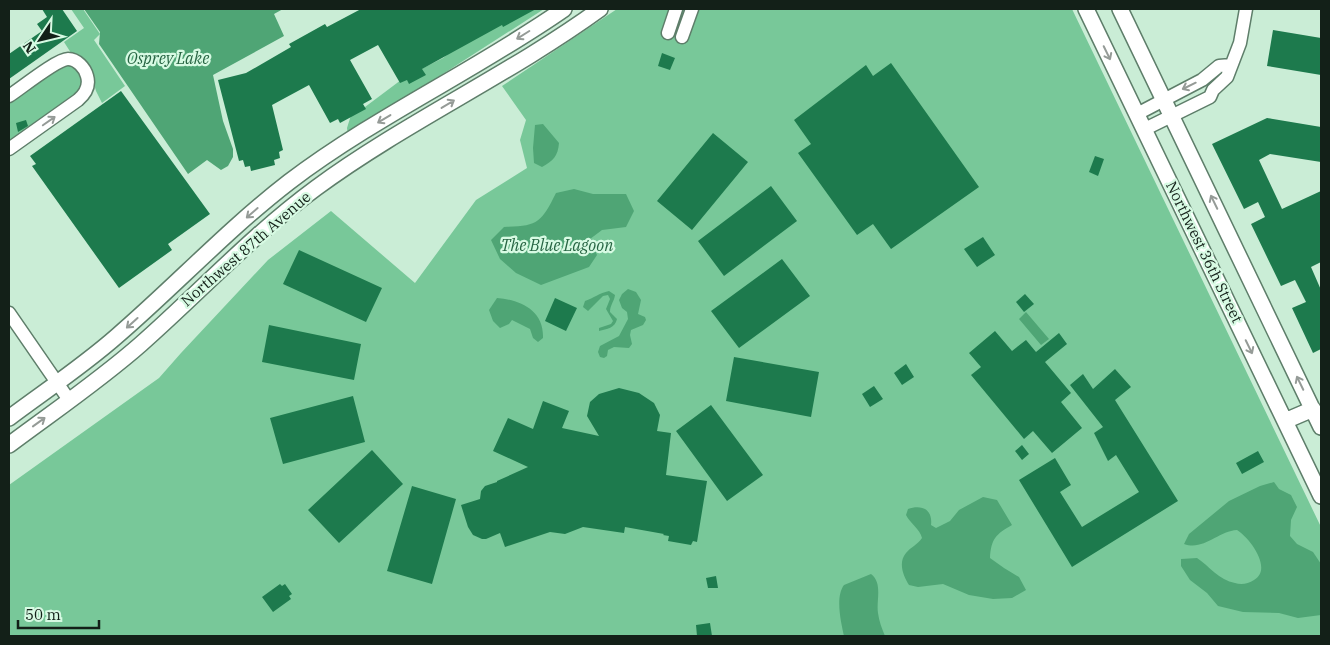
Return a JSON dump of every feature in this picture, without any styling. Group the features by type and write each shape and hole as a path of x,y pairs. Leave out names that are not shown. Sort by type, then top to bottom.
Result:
{"main road":[{"name":"Northwest 87th Avenue","path":"9,418 117,337 229,232 322,158 364,130 564,9"},
{"name":"Northwest 87th Avenue","path":"9,445 128,356 276,219 332,176 547,45 600,9"},
{"name":"Northwest 36th Street","path":"1086,9 1321,496"},
{"name":"Northwest 36th Street","path":"1120,9 1321,427"},
{"path":"322,158 332,176"},
{"path":"1285,421 1313,409"}],"street":[{"path":"668,33 676,9"},
{"path":"682,37 692,9"},
{"path":"1144,129 1210,97 1213,90 1227,77 1240,43 1246,12"},
{"path":"9,96 54,65 66,59 70,59 80,65 87,75 87,89 78,100 9,149"},
{"path":"1137,114 1202,80 1219,66 1231,65"},
{"path":"9,313 70,400"}],"shaded area":[{"path":"71,9 83,9 100,34 94,40 125,86 102,103 92,77 64,42 84,28"},
{"path":"517,9 544,9 348,135 347,128 351,115 361,110 405,77 443,58 491,21"},
{"path":"617,9 1072,9 1321,527 1321,636 9,636 9,485 159,378 268,260 331,211 415,283 476,200 527,168 520,140 526,120 502,86"},
{"path":"61,65 71,65 81,72 83,90 9,144 9,102"}],"water":[{"name":"Osprey Lake","path":"84,9 283,9 274,14 284,36 213,75 223,121 233,149 233,157 228,166 221,170 207,160 188,174 99,44 100,32"},
{"path":"543,124 559,143 554,158 542,167 534,163 533,148 535,125"},
{"name":"The Blue Lagoon","path":"574,189 593,194 626,194 634,211 626,227 602,230 590,239 597,255 589,267 541,285 516,273 500,259 491,240 504,227 531,224 537,221 542,217 556,193"},
{"path":"628,289 636,292 641,300 638,314 645,317 646,320 643,325 631,330 632,344 629,348 614,347 608,350 607,356 604,358 600,357 598,352 600,346 619,336 628,319 627,312 622,308 619,300"},
{"path":"609,291 615,295 610,312 617,319 613,326 599,331 599,328 611,324 613,321 606,309 610,299 608,295 603,296 588,311 583,307 585,301"},
{"path":"497,298 514,301 529,308 539,320 543,338 538,342 533,338 530,329 512,320 509,324 500,328 493,321 489,310"},
{"path":"1026,312 1049,339 1041,345 1019,319"},
{"path":"1274,482 1279,489 1291,495 1297,507 1291,520 1290,536 1297,544 1313,552 1321,564 1321,615 1298,618 1279,613 1243,612 1218,606 1207,593 1190,580 1181,566 1181,559 1197,558 1219,576 1229,581 1242,584 1254,580 1259,575 1261,569 1258,554 1248,540 1237,530 1230,531 1198,545 1184,544 1189,534 1229,501 1260,486"},
{"path":"983,497 997,500 1012,525 995,538 990,558 1019,577 1026,590 1012,598 993,599 969,595 943,584 918,587 909,585 903,573 902,561 906,553 922,538 906,515 908,509 917,507 925,509 930,515 931,525 936,528 950,521 959,510"},
{"path":"871,574 877,582 878,613 885,636 844,636 839,603 841,590 844,585"}],"building":[{"path":"42,9 62,9 77,31 9,79 9,54 42,31 37,24 47,17"},
{"path":"361,9 536,9 503,27 502,25 422,69 426,75 409,84 407,80 400,83 378,45 350,60 372,99 363,104 366,109 340,123 338,119 330,123 309,85 272,105 283,150 279,152 280,158 274,160 275,165 251,171 250,166 245,167 243,160 239,161 218,80 246,73 291,47 289,44 325,24 327,27"},
{"path":"1273,30 1321,38 1321,75 1267,66"},
{"path":"662,53 675,58 670,70 658,66"},
{"path":"891,63 979,187 891,249 873,224 857,235 798,153 811,144 794,120 866,65 873,76"},
{"path":"121,91 210,214 168,244 172,250 119,288 32,166 36,164 30,156"},
{"path":"1267,118 1321,127 1321,162 1270,154 1259,160 1282,209 1321,191 1321,262 1311,267 1321,290 1321,349 1313,353 1292,308 1306,302 1295,280 1281,286 1251,224 1265,217 1258,202 1244,209 1212,144"},
{"path":"26,120 28,126 18,132 16,123"},
{"path":"713,133 748,162 692,230 657,201"},
{"path":"1095,156 1104,159 1098,176 1089,172"},
{"path":"771,186 797,221 724,276 698,241"},
{"path":"983,237 995,255 977,267 964,249"},
{"path":"299,250 382,288 366,322 283,284"},
{"path":"782,259 810,296 739,348 711,311"},
{"path":"1025,294 1034,304 1024,312 1016,302"},
{"path":"555,298 577,308 566,331 545,321"},
{"path":"269,325 361,344 354,380 262,362"},
{"path":"995,331 1012,351 1026,340 1036,352 1059,333 1067,344 1045,362 1071,393 1061,402 1082,428 1052,453 1033,431 1024,439 971,375 981,367 969,353"},
{"path":"734,357 819,372 811,417 726,401"},
{"path":"906,364 914,377 902,385 894,373"},
{"path":"1115,369 1131,387 1115,400 1178,501 1072,567 1019,480 1055,458 1071,485 1060,492 1082,527 1139,492 1116,455 1108,461 1094,433 1103,427 1070,385 1083,374 1093,389"},
{"path":"874,386 883,399 870,407 862,394"},
{"path":"619,388 639,393 654,403 660,415 657,431 671,433 666,475 707,481 697,542 693,541 691,545 668,541 669,536 664,534 625,527 624,533 583,527 565,534 550,532 505,547 500,533 486,539 473,535 468,527 461,505 480,499 481,491 485,486 528,467 493,451 508,418 533,429 543,401 569,411 562,428 599,436 587,416 590,402 599,394"},
{"path":"353,396 365,442 283,464 270,418"},
{"path":"711,405 763,475 727,501 676,431"},
{"path":"1022,445 1029,454 1022,460 1015,451"},
{"path":"372,450 403,484 339,543 308,510"},
{"path":"1258,451 1264,462 1242,474 1236,463"},
{"path":"412,486 456,499 432,584 387,571"},
{"path":"716,576 718,588 708,588 706,578"},
{"path":"280,584 282,586 285,584 292,594 289,596 291,599 273,612 262,597"},
{"path":"710,623 712,636 697,636 696,625"}]}
